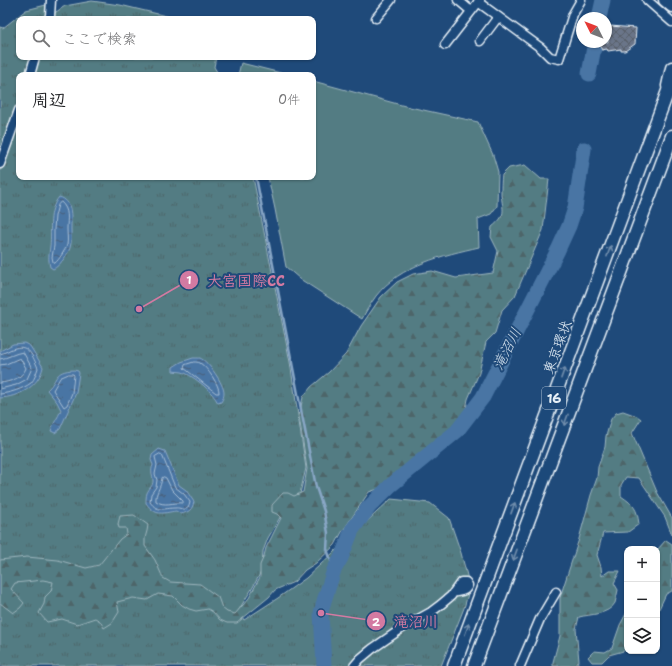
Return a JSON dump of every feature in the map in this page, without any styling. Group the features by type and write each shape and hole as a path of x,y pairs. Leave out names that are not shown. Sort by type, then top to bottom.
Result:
{"highway":[{"path":"665,0 671,16"},
{"path":"664,101 672,68"},
{"name":"16","path":"664,101 672,80"},
{"name":"東京環状","path":"454,666 664,101"},
{"name":"16","path":"474,666 672,136"},
{"path":"622,270 649,219 672,158"}],"street":[{"path":"50,0 50,16"},
{"path":"376,18 391,0"},
{"path":"458,0 471,11"},
{"path":"445,45 479,1 550,57 559,59 573,14 580,0"},
{"path":"647,0 671,16"},
{"path":"480,41 498,17"},
{"path":"31,72 34,60"},
{"path":"0,164 16,119"},
{"path":"354,666 372,649 404,627 431,612 445,601 453,592"},
{"path":"520,666 540,619 556,592"}],"green space":[{"path":"92,1 120,5 166,16 50,16 65,6"},
{"path":"46,5 50,16 18,16 26,10"},
{"path":"16,18 16,60 215,60 214,67 217,72 16,72 16,180 254,180 290,362 306,468 299,498 282,514 268,538 263,551 262,570 238,611 244,620 306,578 391,499 430,503 449,518 461,553 470,587 464,608 441,666 0,666 0,27 3,28"},
{"path":"241,63 277,72 239,72"},
{"path":"316,82 405,106 478,122 493,155 498,172 497,206 491,214 478,219 479,247 437,258 397,276 376,296 362,319 300,279 286,267 269,180 316,180"},
{"path":"525,165 541,179 549,179 543,230 515,296 502,310 495,333 486,342 479,373 468,399 465,414 416,459 378,489 369,492 335,545 316,563 305,570 294,582 275,590 269,597 237,623 227,623 220,620 208,609 196,611 189,609 182,605 173,596 158,594 147,600 133,598 117,602 119,612 112,623 104,628 100,621 95,618 77,624 62,619 47,622 39,613 44,604 45,597 51,591 53,582 43,580 15,583 11,589 24,603 13,613 0,603 0,560 27,557 58,560 86,568 99,565 120,539 127,534 126,528 119,528 118,524 120,516 134,515 148,525 145,546 155,560 163,578 170,582 200,584 218,597 222,608 227,612 235,614 249,598 260,577 260,565 266,548 281,518 272,512 272,505 283,493 288,493 294,496 303,492 307,469 299,416 303,397 311,387 329,372 346,354 361,326 381,297 397,282 413,274 432,271 456,278 493,273 498,251 491,237 492,227 500,219 503,212 501,194 502,175 509,168"},
{"path":"623,411 641,419 632,433 657,492 672,518 672,535 665,517 639,478 626,477 621,485 621,496 636,510 639,524 628,532 603,533 597,555 602,576 609,571 620,571 614,583 618,590 615,603 604,612 579,617 576,629 579,661 575,666 553,666 560,636 560,598 597,478 598,467 605,447 606,436 611,419 616,413"},
{"path":"666,540 672,544 672,591 666,594 660,607 660,582 660,547"},
{"path":"624,618 624,651 609,655 602,662 592,662 588,657 594,651 605,652 612,648"}],"water":[{"path":"59,197 64,199 69,205 71,219 71,243 69,251 65,257 58,266 53,269 50,267 49,259 51,214"},
{"path":"24,343 30,346 43,367 41,374 27,390 14,396 0,398 0,351 13,344"},
{"path":"193,358 200,358 207,363 219,379 224,393 221,402 218,403 208,390 194,378 184,372 173,371 173,367 181,362"},
{"path":"74,370 78,371 79,373 76,393 60,429 55,433 51,431 61,410 57,402 47,390 59,374"},
{"path":"159,449 165,451 179,485 186,490 194,502 190,510 181,514 176,511 163,513 156,512 146,503 147,493 153,483 152,455"}],"building":[{"path":"612,26 636,28 635,44 625,51 621,51 621,49 608,51 607,49 602,50 601,48 612,48"}],"waterway":[{"name":"滝沼川","path":"600,12 603,0"},
{"name":"滝沼川","path":"589,74 594,48"},
{"name":"滝沼川","path":"324,666 321,613 334,570 341,558 352,530 369,507 390,486 457,431 483,397 569,226 575,208 584,149"},
{"path":"257,180 316,487 324,511 328,533 327,549 334,570"}],"place":[{"name":"大宮国際CC","path":"139,309"},
{"name":"滝沼川","path":"321,613"}]}
